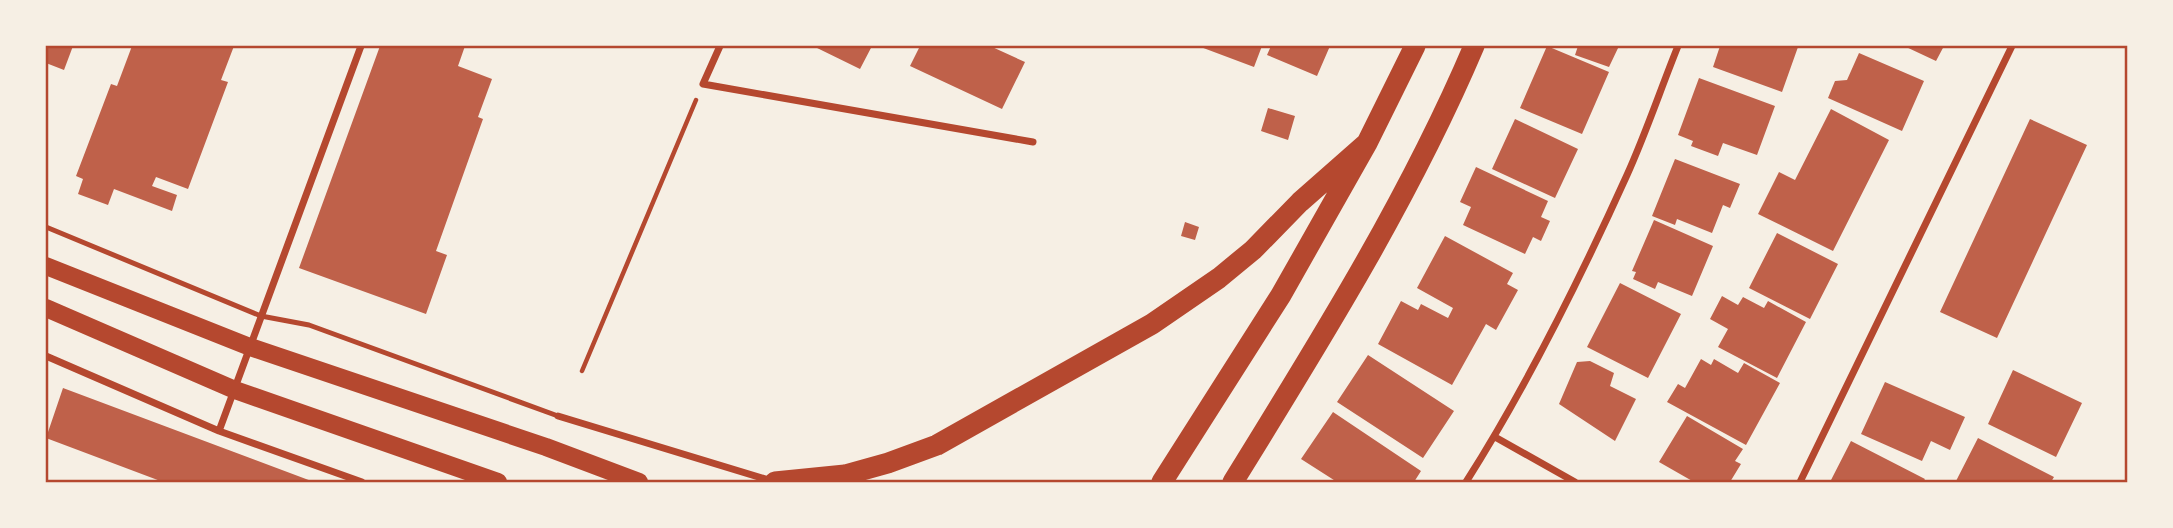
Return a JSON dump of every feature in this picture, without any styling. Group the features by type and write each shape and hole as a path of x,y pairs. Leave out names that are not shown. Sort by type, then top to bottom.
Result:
{"highway":[{"path":"1162,482 1281,295 1367,143 1415,46"},
{"path":"1233,482 1373,252 1474,46"},
{"path":"776,482 845,475 937,445 1152,324 1219,278 1367,143"}],"main road":[{"path":"46,266 250,346 546,447 639,482"},
{"path":"46,308 235,390 498,482"}],"street":[{"path":"219,430 361,46"},
{"path":"720,46 703,83 1033,142"},
{"path":"1466,482 1495,437 1628,173 1678,46"},
{"path":"1800,482 2012,46"},
{"path":"46,356 219,430 362,482"},
{"path":"558,416 776,482"},
{"path":"1495,437 1574,482"}],"lane":[{"path":"46,227 261,316 309,325 558,416"}],"path":[{"path":"582,371 703,83"}],"building":[{"path":"46,46 73,46 64,70 46,63"},
{"path":"132,46 234,46 221,80 228,82 188,189 156,177 152,186 177,195 172,211 114,189 108,205 78,194 83,179 76,176 111,84 117,86"},
{"path":"380,46 465,46 458,66 492,79 478,117 483,119 436,251 447,255 426,314 299,268"},
{"path":"813,46 872,46 860,69"},
{"path":"920,46 990,46 1025,62 1002,109 910,66"},
{"path":"1198,46 1262,46 1254,67"},
{"path":"1271,46 1330,46 1317,76 1267,55"},
{"path":"1547,46 1609,72 1582,134 1520,108"},
{"path":"1578,46 1619,46 1609,67 1575,55"},
{"path":"1720,46 1798,47 1782,92 1713,67"},
{"path":"1904,46 1944,46 1936,61"},
{"path":"1859,53 1924,81 1902,131 1828,98 1835,81 1847,80"},
{"path":"1699,78 1775,106 1757,155 1723,143 1718,156 1691,146 1693,141 1678,135"},
{"path":"1268,108 1295,116 1288,140 1261,131"},
{"path":"1831,109 1889,140 1833,251 1758,214 1779,172 1795,180"},
{"path":"1515,119 1578,149 1555,198 1492,169"},
{"path":"2030,119 2087,145 1997,338 1940,312"},
{"path":"1675,159 1740,184 1730,208 1723,205 1712,233 1677,219 1675,225 1652,216"},
{"path":"1476,167 1548,201 1541,217 1550,221 1541,241 1533,237 1525,254 1463,225 1471,207 1460,202"},
{"path":"1654,220 1713,246 1692,296 1658,282 1655,289 1633,279 1636,272 1632,271"},
{"path":"1185,222 1199,227 1195,240 1181,236"},
{"path":"1777,233 1838,264 1810,319 1749,288"},
{"path":"1445,236 1513,273 1507,284 1518,290 1496,330 1486,324 1452,385 1378,344 1401,301 1418,310 1421,304 1448,318 1453,308 1417,288"},
{"path":"1620,283 1681,314 1648,378 1587,347"},
{"path":"1722,296 1738,305 1743,297 1764,308 1768,301 1806,322 1777,378 1718,347 1728,329 1710,319"},
{"path":"1368,355 1454,411 1423,458 1337,402"},
{"path":"1701,359 1711,365 1714,359 1738,373 1744,363 1780,383 1746,445 1667,402 1678,384 1685,388"},
{"path":"1590,361 1614,373 1610,386 1636,399 1615,441 1559,404 1577,362"},
{"path":"2013,370 2082,403 2056,457 1988,424"},
{"path":"1885,382 1965,417 1950,450 1931,441 1922,461 1861,434"},
{"path":"63,388 314,482 163,482 46,438"},
{"path":"1333,412 1421,471 1414,482 1337,482 1301,459"},
{"path":"1687,416 1743,449 1735,461 1741,464 1730,482 1694,482 1659,462"},
{"path":"1978,438 2054,477 2051,482 1956,481"},
{"path":"1851,441 1925,479 1923,482 1830,482"}]}
